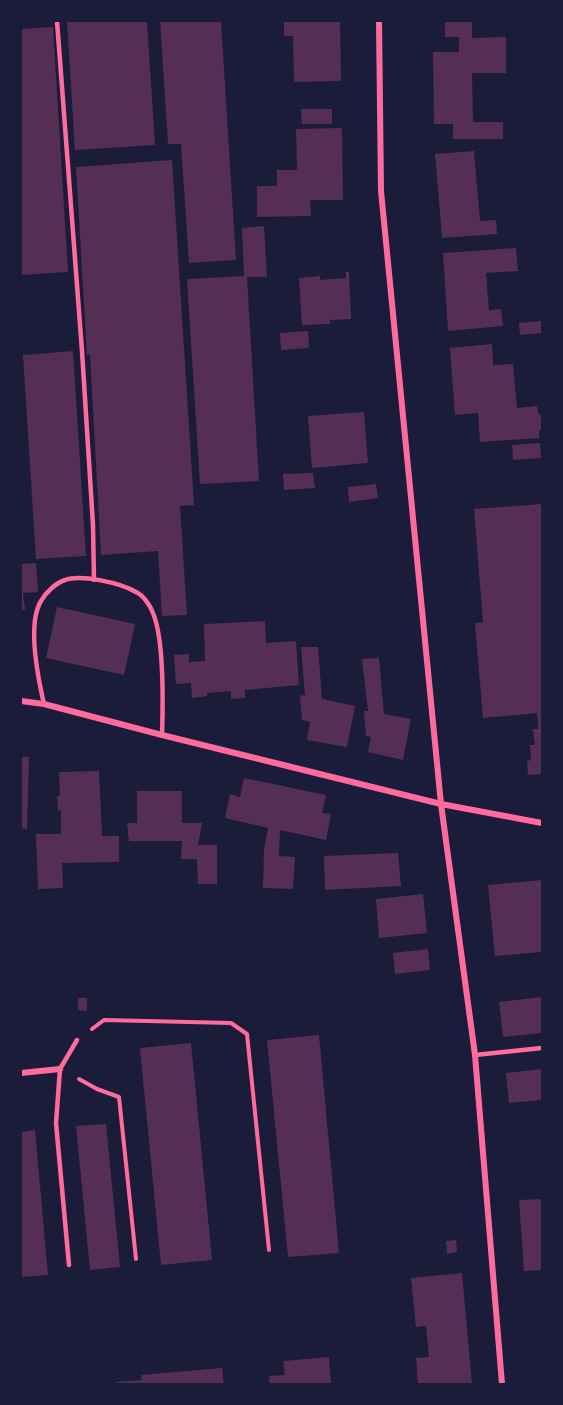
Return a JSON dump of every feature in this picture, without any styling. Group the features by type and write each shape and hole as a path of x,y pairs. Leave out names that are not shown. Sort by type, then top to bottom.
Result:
{"street":[{"path":"379,21 381,191 441,804 475,1055 502,1384"},
{"path":"21,700 441,804 542,823"},
{"path":"21,1073 60,1069"}],"lane":[{"path":"57,21 82,351 93,525 94,580"},
{"path":"44,704 39,682 34,623 40,602 51,589 62,581 73,578 123,586 138,592 153,613 160,660 162,735"},
{"path":"69,1265 56,1123 60,1069 77,1040"},
{"path":"475,1055 542,1048"}],"path":[{"path":"77,1040 104,1020 231,1023 247,1034 269,1250"},
{"path":"60,1069 97,1089 119,1097 136,1259"}],"building":[{"path":"67,21 147,21 155,145 75,150"},
{"path":"160,21 221,21 236,260 189,263 181,144 168,144"},
{"path":"284,21 340,21 341,81 294,82 293,36 284,36"},
{"path":"445,21 472,21 472,38 506,37 506,73 472,73 473,122 503,122 503,139 453,139 453,124 434,124 433,52 459,52 459,37 445,37"},
{"path":"53,27 68,272 21,275 21,29"},
{"path":"301,109 332,109 332,124 302,124"},
{"path":"342,128 343,200 310,200 311,216 257,217 257,186 277,186 277,170 297,170 296,129"},
{"path":"474,151 480,221 496,220 497,234 442,238 435,154"},
{"path":"172,160 194,505 180,506 187,615 162,616 158,551 101,555 90,355 87,355 76,167"},
{"path":"264,226 267,277 247,277 259,481 200,484 187,279 244,276 242,228"},
{"path":"516,248 518,271 486,273 489,310 501,309 503,326 448,331 443,253"},
{"path":"346,272 349,272 351,319 330,320 330,324 302,325 299,278 320,276 320,280 346,278"},
{"path":"542,321 542,333 520,335 519,323"},
{"path":"308,331 309,348 281,350 280,333"},
{"path":"492,344 493,365 513,364 517,408 537,406 542,428 539,431 539,438 480,442 478,413 455,415 450,348"},
{"path":"73,351 86,556 36,559 23,355"},
{"path":"364,412 368,463 312,468 308,416"},
{"path":"540,443 541,458 513,460 512,445"},
{"path":"313,473 315,488 284,490 283,474"},
{"path":"376,484 378,498 349,502 348,487"},
{"path":"542,504 542,774 528,775 527,761 531,760 530,745 535,745 533,729 538,729 537,713 483,718 475,623 483,622 474,509"},
{"path":"36,563 38,592 23,593 25,610 21,610 21,564"},
{"path":"57,607 135,624 124,675 46,658"},
{"path":"265,621 266,643 296,641 299,685 245,690 245,698 231,699 231,691 207,693 207,696 192,698 191,683 176,684 174,655 189,654 189,662 205,661 204,624"},
{"path":"301,647 318,647 322,699 355,706 347,747 307,740 310,722 302,720 300,695 305,696"},
{"path":"379,658 384,714 411,719 403,760 368,752 371,737 366,736 364,711 368,711 362,659"},
{"path":"21,757 29,757 27,829 21,828"},
{"path":"99,771 102,836 119,836 119,862 62,863 63,888 38,889 36,834 61,834 61,810 58,811 57,796 60,796 59,772"},
{"path":"244,778 326,795 322,813 331,814 326,840 280,830 279,856 295,857 293,889 263,888 264,849 268,828 225,818 230,794 240,797"},
{"path":"137,791 182,791 182,823 202,823 198,845 217,845 217,884 198,884 197,859 181,859 182,841 129,841 127,823 137,823"},
{"path":"398,853 401,886 325,890 324,856"},
{"path":"542,880 542,952 495,956 488,885"},
{"path":"423,894 427,933 379,938 376,899"},
{"path":"428,949 430,970 395,974 393,953"},
{"path":"542,997 542,1033 503,1037 499,1002"},
{"path":"78,998 87,998 87,1011 78,1010"},
{"path":"319,1035 339,1253 288,1257 267,1040"},
{"path":"191,1043 212,1260 161,1265 140,1048"},
{"path":"542,1069 542,1100 509,1103 506,1073"},
{"path":"106,1124 120,1267 90,1270 76,1126"},
{"path":"35,1130 48,1275 21,1277 21,1132"},
{"path":"542,1199 542,1270 524,1271 519,1200"},
{"path":"456,1240 457,1252 447,1254 446,1241"},
{"path":"462,1273 472,1384 418,1384 416,1358 429,1357 426,1326 416,1327 411,1278"},
{"path":"329,1357 331,1384 270,1384 269,1376 285,1375 283,1361"},
{"path":"222,1368 224,1384 117,1384 117,1382 142,1380 141,1375"}]}
